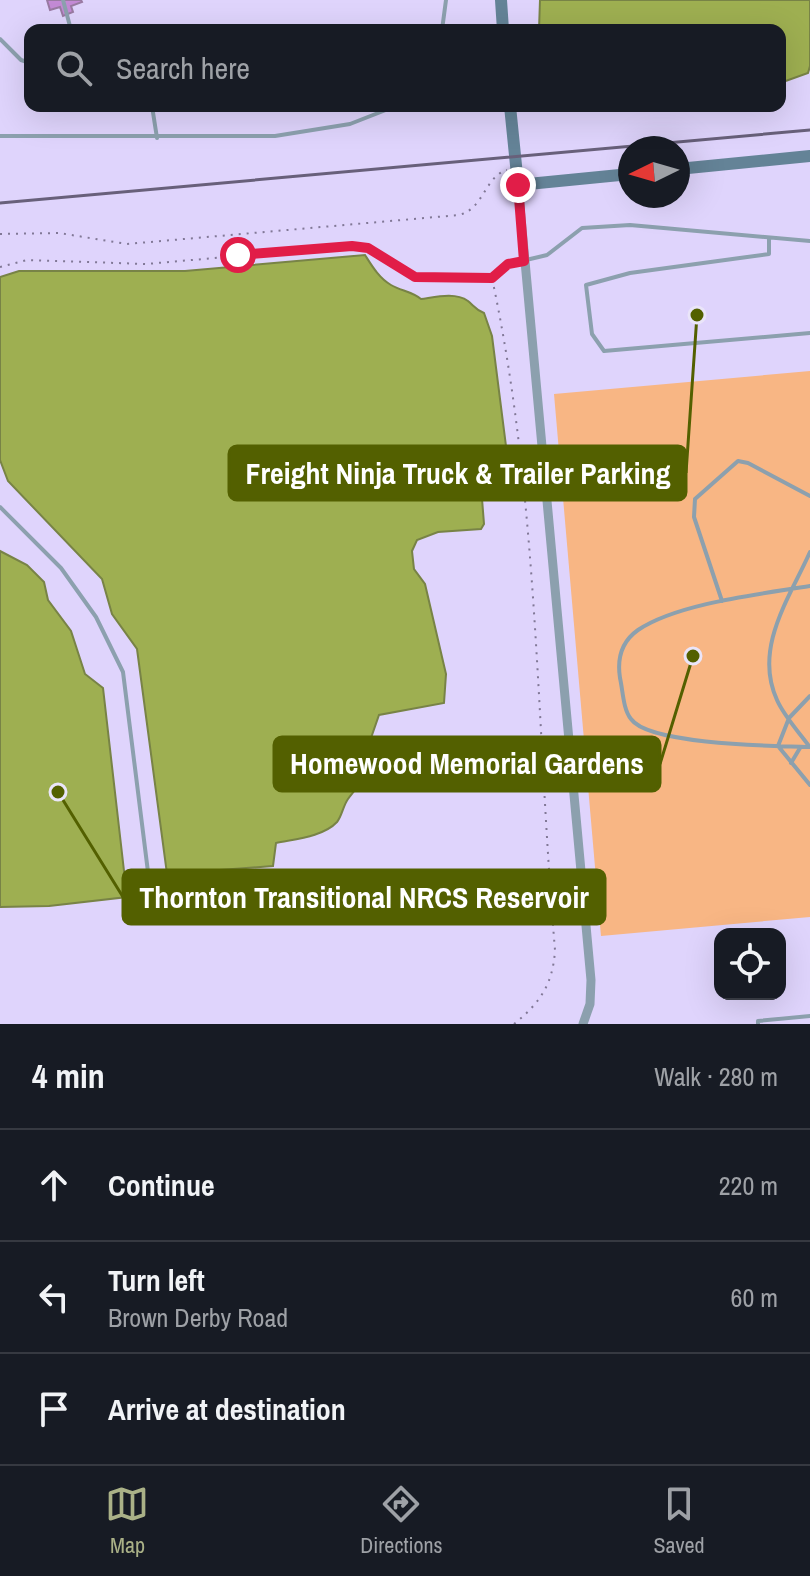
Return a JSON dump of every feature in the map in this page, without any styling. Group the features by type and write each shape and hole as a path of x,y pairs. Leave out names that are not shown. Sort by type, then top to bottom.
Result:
{"street":[{"path":"501,0 503,24"},
{"path":"511,112 591,980 590,1004 583,1024"},
{"path":"690,168 810,156"},
{"path":"518,185 618,175"}],"lane":[{"path":"63,0 69,24"},
{"path":"443,24 446,0"},
{"path":"0,39 24,61"},
{"path":"153,112 157,138"},
{"path":"0,136 275,136 350,124 381,112"},
{"path":"524,261 547,255 582,228 630,225 810,241"},
{"path":"769,238 769,254 630,273 586,285 592,334 604,351 810,333"},
{"path":"722,601 694,517 695,499 738,461 748,463 810,496"},
{"path":"0,507 61,568 96,617 123,672 149,880"},
{"path":"810,552 778,617 771,662 773,692 810,747"},
{"path":"810,586 722,601 650,624 630,638 618,663 626,710 635,724 654,732 728,744 810,747"},
{"path":"778,746 789,718 810,696"},
{"path":"778,746 810,785"},
{"path":"791,763 801,747"},
{"path":"758,1024 758,1021 810,1016"}],"path":[{"path":"0,234 59,233 127,244 459,215 477,206 500,172 516,167"},
{"path":"0,267 27,260 146,264 352,246 368,248 415,277 492,278 508,264 524,261"},
{"path":"492,278 509,367 530,556 543,804 555,950 554,972 547,990 533,1008 514,1024"}],"shaded area":[{"path":"540,0 810,0 810,66 808,73 786,81 786,24 539,24"},
{"path":"365,255 387,282 421,299 451,296 468,301 484,313 492,336 506,446 481,486 484,524 481,529 438,532 417,540 412,551 414,569 425,584 446,674 444,703 379,715 371,738 375,756 373,764 346,802 339,820 316,834 276,843 273,866 167,874 137,649 112,614 102,579 8,481 0,460 0,277 19,271 185,271"},
{"path":"810,371 810,917 601,936 554,394"},
{"path":"0,551 27,565 44,582 48,600 71,631 85,674 103,688 127,897 49,906 0,907"}],"building":[{"path":"47,0 82,2 71,6 73,12 63,16 60,7 50,10"}],"railway":[{"path":"0,203 810,130"}],"place":[{"name":"Freight Ninja Truck & Trailer Parking","path":"697,315"},
{"name":"Homewood Memorial Gardens","path":"693,656"},
{"name":"Thornton Transitional NRCS Reservoir","path":"58,792"}],"route":[{"path":"238,255 352,246 368,248 415,277 466,275 492,278 508,264 524,261 518,185"}]}
